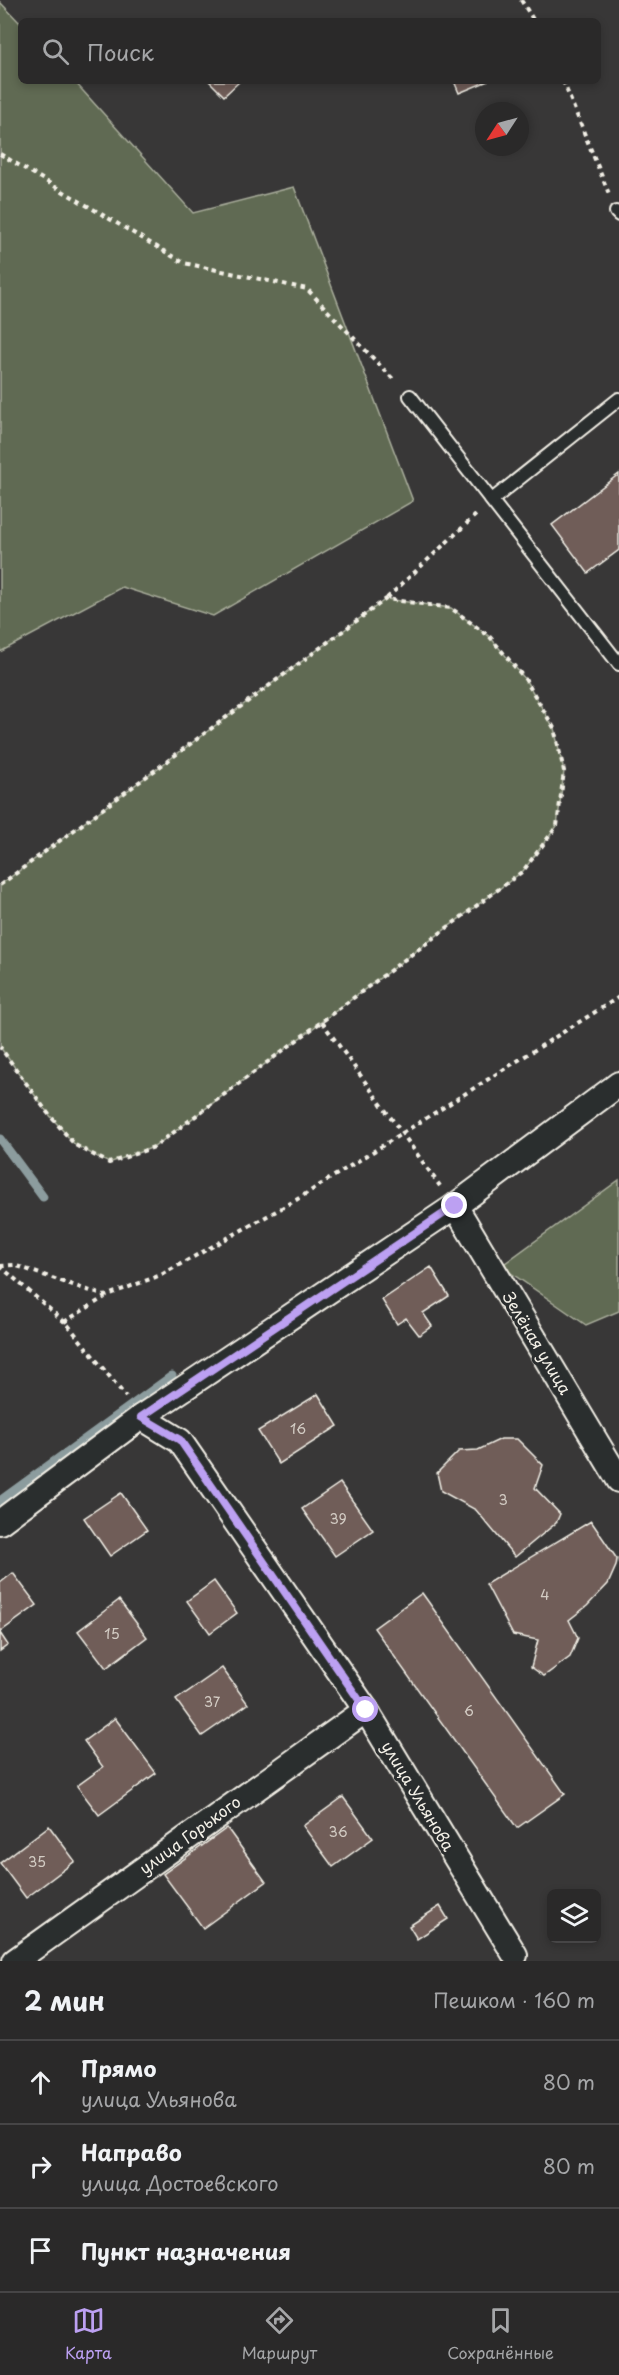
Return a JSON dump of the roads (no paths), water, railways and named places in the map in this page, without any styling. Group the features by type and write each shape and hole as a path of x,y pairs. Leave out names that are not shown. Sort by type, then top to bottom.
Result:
{"street":[{"path":"0,1521 141,1417 455,1206 619,1084"},
{"name":"Зелёная улица","path":"455,1206 619,1480"},
{"name":"улица Ульянова","path":"141,1417 180,1440 366,1710 515,1955"},
{"name":"улица Горького","path":"15,1961 366,1710"}],"lane":[{"path":"410,396 619,664"},
{"path":"492,500 619,399"}],"waterway":[{"path":"0,1139 43,1197"},
{"path":"0,1501 172,1376"}]}
